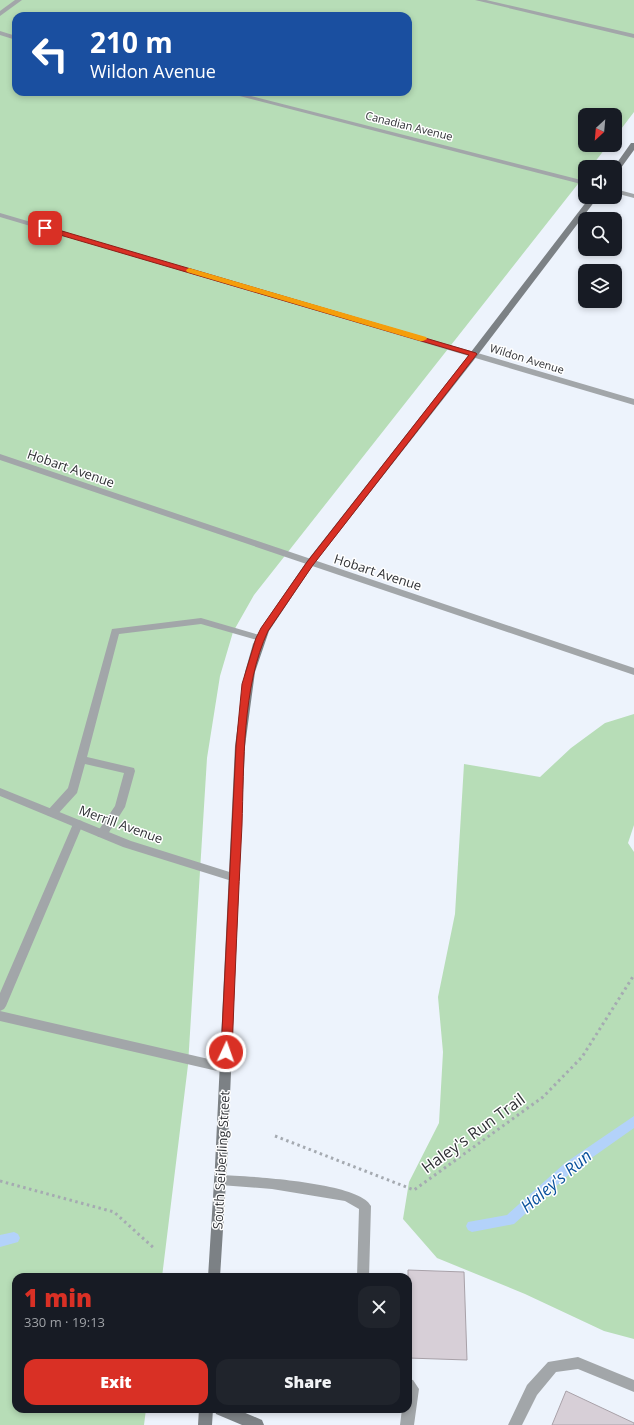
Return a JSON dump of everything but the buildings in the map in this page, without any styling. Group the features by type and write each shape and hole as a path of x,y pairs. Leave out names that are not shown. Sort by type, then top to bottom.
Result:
{"main road":[{"path":"622,161 634,145"},
{"name":"South Seiberling Street","path":"214,1273 226,1068 240,746 247,684 260,638 310,564 589,204"},
{"path":"205,1425 206,1413"},
{"path":"229,1413 257,1425"}],"street":[{"path":"0,14 19,0"},
{"path":"478,0 634,36"},
{"path":"0,33 12,37"},
{"name":"Canadian Avenue","path":"243,96 578,181"},
{"path":"622,193 634,196"},
{"name":"Wildon Avenue","path":"0,215 634,402"},
{"name":"Hobart Avenue","path":"0,457 310,564 433,603 634,672"},
{"path":"52,813 73,790 115,631 201,621 260,638"},
{"path":"81,759 130,771 120,807 102,834"},
{"name":"Merrill Avenue","path":"0,792 127,844 234,878"},
{"path":"0,1006 78,824"},
{"path":"0,1016 226,1068"},
{"path":"220,1180 272,1183 347,1196 365,1206 363,1273"},
{"path":"515,1425 532,1390 554,1366 578,1363 634,1386"},
{"path":"407,1425 409,1413"}],"path":[{"name":"Haley's Run Trail","path":"275,1136 414,1190 543,1098 582,1057 634,975"},
{"path":"0,1182 28,1188 114,1212 155,1249"}],"green space":[{"path":"0,0 634,0 634,112 622,128 622,108 578,108 578,152 603,152 596,160 578,160 578,184 254,595 233,632 220,676 207,758 188,1065 162,1273 12,1273 12,1413 146,1413 144,1425 0,1425"},
{"path":"634,714 634,825 628,843 634,852 634,1339 604,1331 525,1294 437,1258 403,1219 409,1182 439,1123 443,1052 438,997 455,914 464,764 540,777 571,748 605,723"}],"waterway":[{"name":"Haley's Run","path":"472,1226 510,1220 569,1167 634,1121"},
{"name":"Haley's Run","path":"0,1241 14,1238"}],"slow traffic":[{"path":"189,270 423,339"}],"route":[{"path":"45,228 474,354 310,564 260,638 251,665 247,684 240,746 226,1052"}]}
